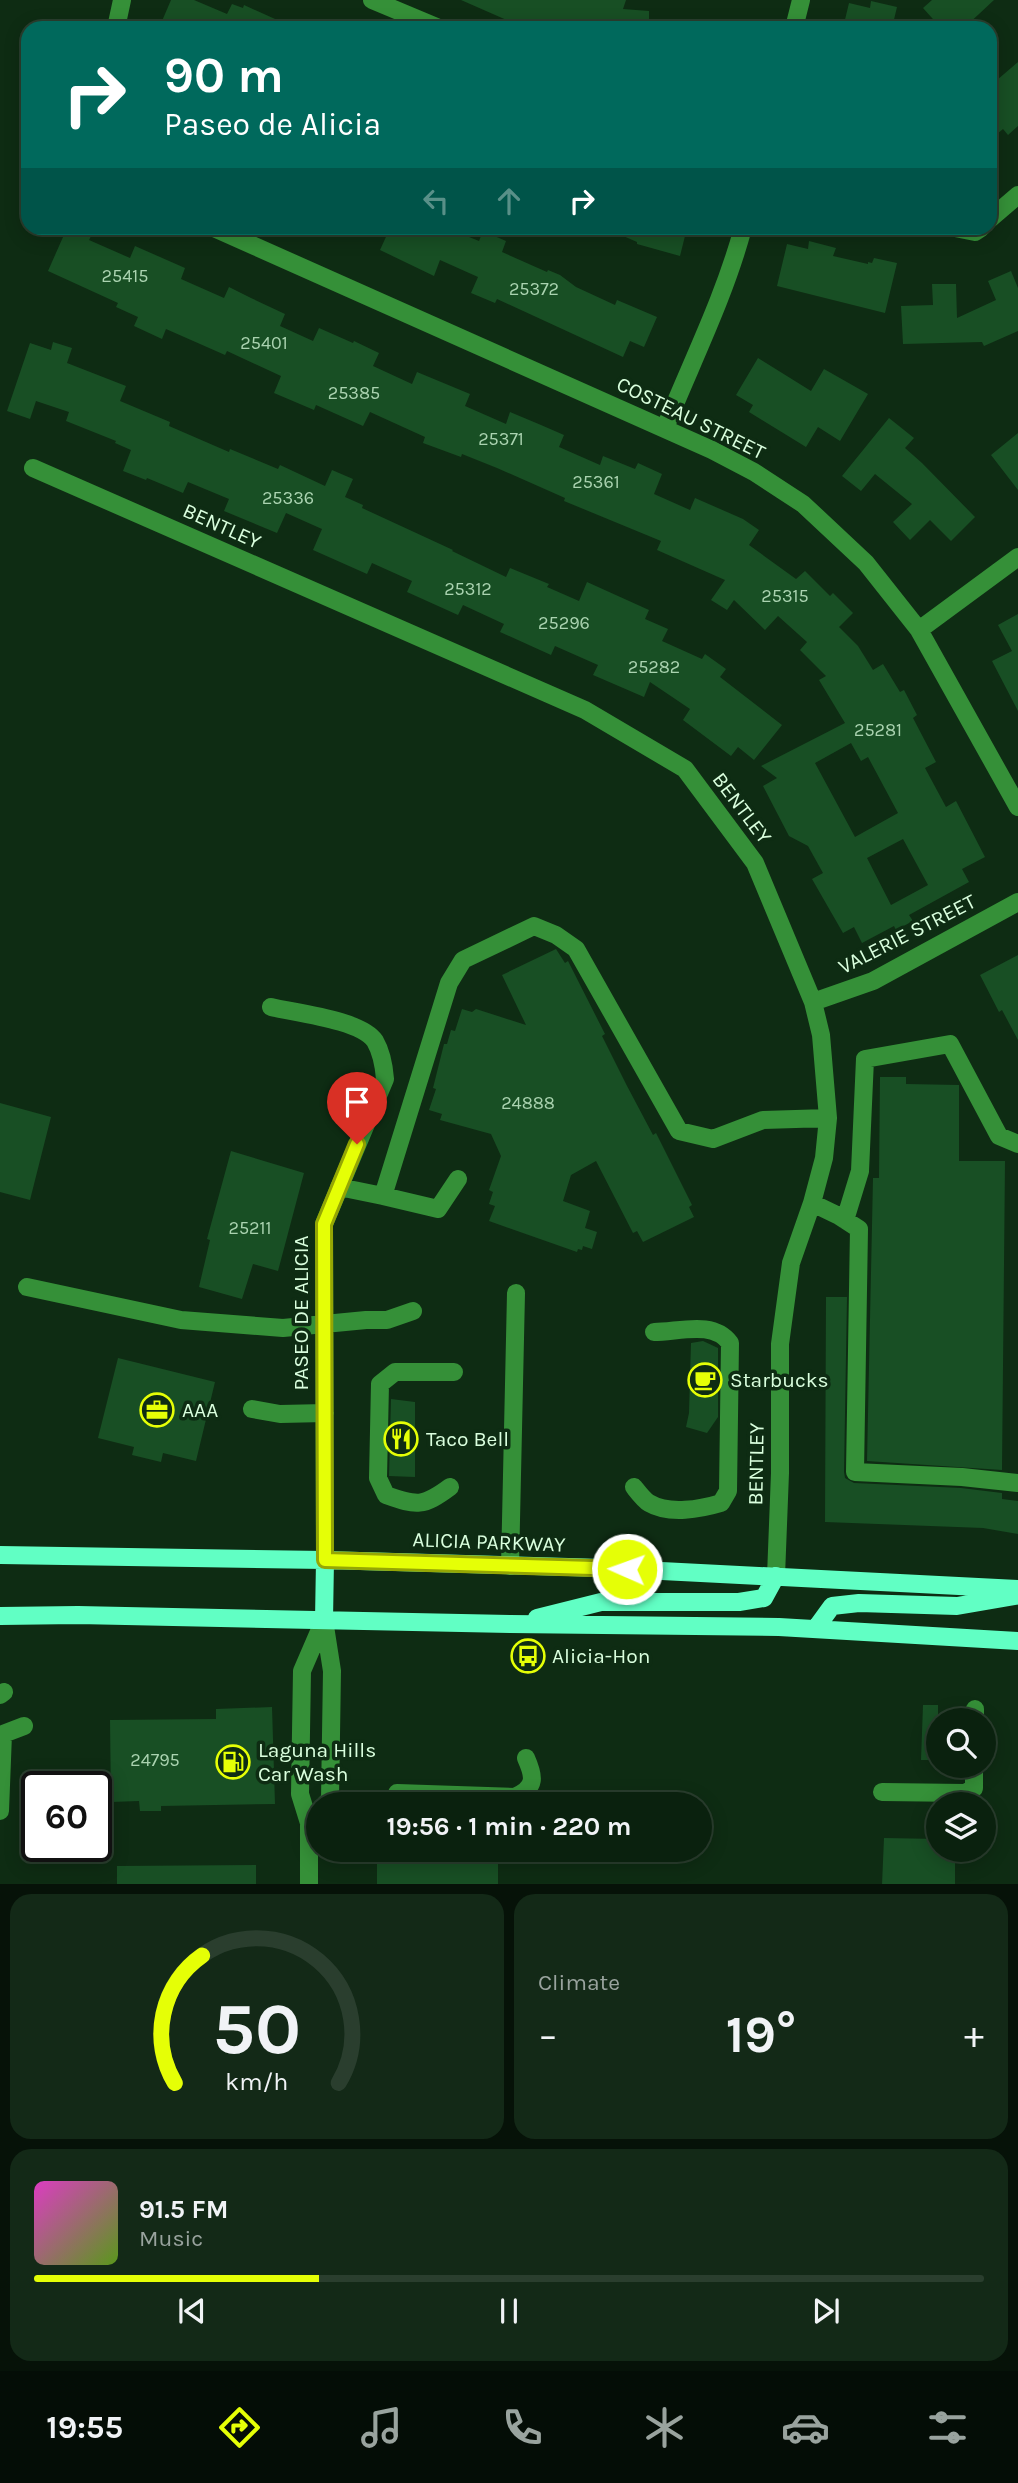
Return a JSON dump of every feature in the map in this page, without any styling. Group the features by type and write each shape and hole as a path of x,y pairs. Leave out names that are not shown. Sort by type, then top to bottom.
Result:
{"main road":[{"name":"ALICIA PARKWAY","path":"0,1555 510,1566 1018,1589"},
{"path":"324,1620 325,1560"},
{"path":"510,1625 601,1602 739,1602 764,1598 776,1576"},
{"path":"816,1628 832,1606 859,1603 957,1606 1018,1595"},
{"path":"0,1616 816,1628 1018,1641"}],"street":[{"path":"118,21 122,0"},
{"path":"372,0 422,21"},
{"path":"796,21 802,0"},
{"path":"997,213 1018,195"},
{"name":"COSTEAU STREET","path":"230,235 665,428 754,472 803,504 866,563 919,630 1018,807"},
{"path":"665,428 709,328 741,235"},
{"name":"BENTLEY","path":"33,468 585,710 685,769 755,863 813,1002 821,1035 828,1118 824,1158 812,1203 790,1263 780,1344 780,1473 776,1576"},
{"path":"919,630 1018,557"},
{"name":"VALERIE STREET","path":"813,1002 873,981 1018,902"},
{"path":"383,1196 449,983 463,960 534,926 555,935 576,949 678,1130 713,1139 763,1119 828,1118"},
{"name":"PASEO DE ALICIA","path":"271,1007 360,1028 374,1040 384,1063 384,1079 324,1224 325,1560"},
{"path":"845,1220 860,1171 865,1059 950,1044 999,1136 1018,1144"},
{"path":"339,1187 438,1209 458,1179"},
{"path":"812,1203 859,1228 855,1472 962,1477 1018,1483"},
{"path":"27,1287 181,1320 283,1328 387,1320 413,1311"},
{"path":"510,1566 516,1293"},
{"path":"634,1487 649,1503 670,1509 704,1508 721,1503 727,1491 730,1343 723,1334 709,1329 654,1332"},
{"path":"450,1488 429,1503 406,1502 386,1495 378,1478 380,1384 395,1372 454,1372"},
{"path":"252,1409 280,1414 325,1413"},
{"path":"324,1620 332,1671 330,1792"},
{"path":"306,1804 300,1794 302,1671 324,1620"},
{"path":"0,1811 4,1734 24,1726"},
{"path":"525,1792 532,1783 532,1772 526,1758"},
{"path":"882,1791 965,1793 974,1788 974,1778"},
{"path":"309,1884 311,1862"}],"building":[{"path":"171,0 194,0 227,14 232,4 243,8 244,5 279,21 162,21"},
{"path":"461,0 626,0 623,9 649,11 649,21 509,21"},
{"path":"932,0 994,0 972,21 935,21 923,8"},
{"path":"871,1 897,7 894,21 845,21 849,3 870,8"},
{"path":"1018,62 1018,126 1008,135 1003,129 997,134 997,80"},
{"path":"64,235 92,235 89,240 130,258 135,246 185,268 181,279 224,298 229,287 285,314 280,326 313,341 319,328 353,343 354,341 379,353 373,366 412,384 417,372 470,394 465,406 506,424 510,412 564,435 559,447 600,465 603,456 635,469 638,463 662,474 654,494 690,510 695,498 743,519 759,530 749,545 796,579 805,571 830,596 833,593 853,613 839,627 858,646 873,670 883,664 900,692 904,690 917,715 913,718 936,762 925,768 946,807 956,801 985,857 962,869 969,882 909,915 913,921 896,930 894,926 862,943 854,927 843,933 812,879 823,873 808,846 789,836 763,786 777,778 761,766 845,723 819,680 826,676 800,650 807,642 778,616 765,630 734,600 727,610 711,600 725,580 657,550 661,541 564,501 565,498 497,468 423,443 425,437 370,412 363,426 316,405 314,410 274,393 281,376 227,351 225,355 166,329 162,339 134,326 138,317 116,307 118,303 48,271","holes":["851,743 861,761 868,757 898,813 855,837 815,763","903,839 928,885 891,905 867,858"]},
{"path":"387,235 464,235 479,241 481,235 492,235 506,241 502,252 560,275 576,287 615,305 617,300 657,317 644,347 630,341 623,357 497,299 495,303 471,293 478,277 440,260 434,276 380,250"},
{"path":"621,235 685,235 680,256"},
{"path":"809,241 836,248 833,256 868,264 872,263 874,258 897,263 885,313 777,286 787,244 808,249"},
{"path":"1011,271 1018,288 1018,331 984,346 982,342 903,344 901,306 933,305 932,284 956,284 957,318 996,300 988,281"},
{"path":"53,342 72,348 67,363 126,386 120,401 170,422 169,426 229,452 230,449 278,469 280,465 325,486 332,470 353,479 345,497 363,505 362,508 506,577 510,568 549,584 547,587 579,601 587,582 649,610 645,619 668,629 662,641 702,659 705,654 726,669 720,677 782,725 754,760 738,747 731,756 683,720 690,709 650,682 644,697 593,675 598,665 555,646 551,655 500,632 504,624 463,605 458,615 407,592 412,581 372,563 367,574 313,550 322,529 286,513 277,533 224,511 229,499 188,482 183,493 123,471 131,450 115,443 116,441 66,421 69,412 36,401 30,419 7,411 30,343 51,350"},
{"path":"758,358 811,391 824,369 868,394 840,441 818,427 806,447 749,412 753,405 736,395"},
{"path":"889,418 914,438 905,448 975,517 951,541 930,520 910,540 893,522 912,504 875,474 861,491 842,476"},
{"path":"1018,433 1018,490 991,455"},
{"path":"1018,614 1018,711 992,661 1012,651 998,625"},
{"path":"556,949 565,963 568,961 605,1034 602,1036 626,1084 653,1135 656,1133 692,1205 689,1207 694,1217 643,1242 637,1231 633,1233 596,1161 571,1175 563,1201 590,1211 585,1228 597,1232 592,1249 583,1246 582,1250 578,1249 577,1252 489,1221 495,1206 489,1204 493,1192 489,1190 501,1156 491,1134 440,1120 442,1114 429,1110 436,1089 433,1088 444,1044 447,1044 451,1030 455,1031 462,1009 472,1012 476,1009 526,1025 502,975"},
{"path":"1018,955 1018,1040 1002,1010 999,1012 980,975"},
{"path":"880,1077 906,1077 906,1084 959,1085 959,1161 1005,1161 1002,1470 867,1461 873,1178 879,1178"},
{"path":"0,1103 51,1117 30,1200 0,1192"},
{"path":"231,1151 304,1173 278,1271 253,1264 242,1299 199,1287 210,1240 207,1239"},
{"path":"826,1297 847,1297 845,1478 854,1483 961,1488 1002,1493 1002,1499 1018,1501 1018,1534 983,1528 825,1522"},
{"name":"Starbucks","path":"703,1341 718,1348 718,1417 707,1433 686,1427 689,1413 691,1343"},
{"name":"AAA","path":"118,1358 215,1382 196,1461 163,1453 161,1462 132,1455 134,1447 98,1438"},
{"name":"Taco Bell","path":"391,1399 415,1402 415,1477 389,1476"},
{"path":"923,1705 938,1705 938,1708 926,1708 926,1760 921,1760"},
{"path":"272,1707 275,1804 161,1806 161,1811 140,1811 139,1801 112,1802 110,1720 216,1719 216,1709"},
{"path":"884,1838 926,1839 926,1862 955,1862 955,1884 882,1884"},
{"path":"377,1862 498,1862 498,1884 377,1884"},
{"path":"256,1865 256,1884 117,1884 117,1866"}],"place":[{"name":"Starbucks","path":"705,1380"},
{"name":"AAA","path":"157,1410"},
{"name":"Taco Bell","path":"401,1439"},
{"name":"Alicia-Hon","path":"528,1656"},
{"name":"Laguna Hills Car Wash","path":"233,1762"}],"route":[{"path":"357,1144 324,1224 325,1560 627,1569"}]}
